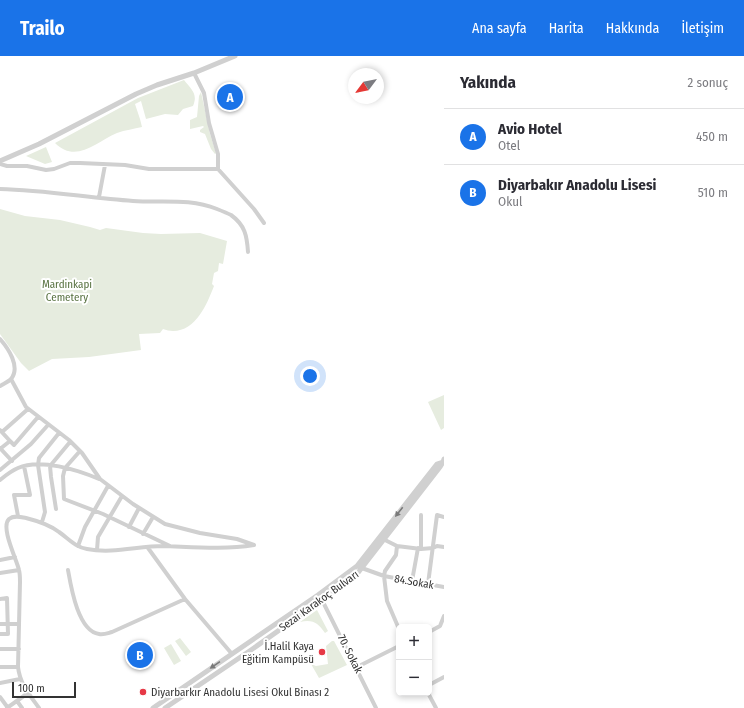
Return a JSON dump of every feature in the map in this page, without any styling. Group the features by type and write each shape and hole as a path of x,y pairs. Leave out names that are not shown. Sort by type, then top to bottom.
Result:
{"street":[{"path":"0,161 39,144 136,94 157,85 194,74 235,56"},
{"path":"194,74 204,93 209,123 218,154 218,169 254,209 264,223"},
{"path":"0,164 7,166 27,166 46,170 54,169 70,163 126,165 149,169 218,169"},
{"path":"99,197 105,165"},
{"path":"0,189 46,191 134,201 175,200 194,202 210,206 231,215 243,226 248,239 248,252"},
{"path":"0,339 10,354 15,367 11,379 0,386"},
{"path":"11,379 28,409 80,451 100,479 139,508 165,524 200,533 237,538 254,546 209,548 162,546 120,550 86,549 70,542 59,532 42,522 18,516 9,518 6,522 9,542 19,570 20,582 18,667 20,679 39,708"},
{"path":"28,409 1,431 14,445 38,417"},
{"path":"0,470 31,444 48,425"},
{"path":"42,522 45,512 38,465 39,458 59,434"},
{"path":"10,441 0,449 12,461"},
{"path":"56,508 50,466 70,442"},
{"path":"80,451 65,468 64,499 109,517 174,547"},
{"path":"153,708 318,595 357,566 437,464 444,461"},
{"name":"Sezai Karakoç Bulvarı","path":"165,708 342,586 363,569 444,461"},
{"path":"0,480 8,473 19,467 38,465 65,468 89,474 100,479"},
{"path":"18,516 14,495 30,495 24,466"},
{"path":"78,546 85,527 108,486"},
{"path":"97,550 98,537 122,496"},
{"path":"130,527 139,508"},
{"path":"412,581 420,549 421,515"},
{"path":"428,584 437,515 444,517"},
{"path":"143,534 153,516"},
{"path":"385,540 396,546 420,549 433,548 437,546 444,547"},
{"path":"396,546 396,555 385,571 384,576 387,601 397,624"},
{"path":"148,548 185,599 232,654"},
{"path":"0,560 15,557"},
{"name":"84.Sokak","path":"357,566 384,576 444,587"},
{"path":"0,573 19,570"},
{"path":"68,570 75,602 80,614 92,632 98,634 112,632 185,599"},
{"path":"0,599 7,598 8,624 8,634 0,634"},
{"name":"70. Sokak","path":"322,600 357,667 376,708"},
{"path":"432,631 442,627 444,616"},
{"path":"0,624 19,624"},
{"path":"357,667 396,648"},
{"path":"0,649 19,649"},
{"path":"0,668 18,667"},
{"path":"432,683 444,677"},
{"path":"0,683 20,679"},
{"path":"0,697 8,708 28,693"},
{"path":"430,696 436,708"},
{"path":"17,701 22,708"}],"green space":[{"path":"184,80 192,89 195,98 193,106 183,109 178,115 165,114 146,119 141,101 135,104 142,127 117,133 94,146 78,151 71,152 63,149 55,143 138,98"},
{"path":"201,92 215,154 211,149 205,134 200,132 200,130 204,127 203,126 190,129 190,120 197,117 199,96"},
{"path":"46,147 52,162 45,164 26,156"},
{"name":"Mardinkapi Cemetery","path":"0,209 25,216 60,220 100,230 106,228 161,234 200,233 227,241 223,264 219,263 218,271 214,273 212,284 214,286 200,315 194,322 181,330 172,331 163,329 160,333 139,334 141,350 89,357 52,359 29,371 21,363 0,334"},
{"path":"444,395 444,428 441,430 428,402"},
{"path":"317,610 328,631 325,633 315,623 308,621 300,622"},
{"path":"180,638 191,652 186,656 175,641"},
{"path":"334,641 347,665 319,678 311,664 316,666 328,664 326,646"},
{"path":"171,644 181,661 174,665 164,648"}],"place":[{"name":"Avio Hotel","path":"230,97"},
{"name":"İ.Halil Kaya Eğitim Kampüsü","path":"322,652"},
{"name":"Diyarbakır Anadolu Lisesi","path":"140,655"},
{"name":"Diyarbarkır Anadolu Lisesi Okul Binası 2","path":"143,692"}]}
